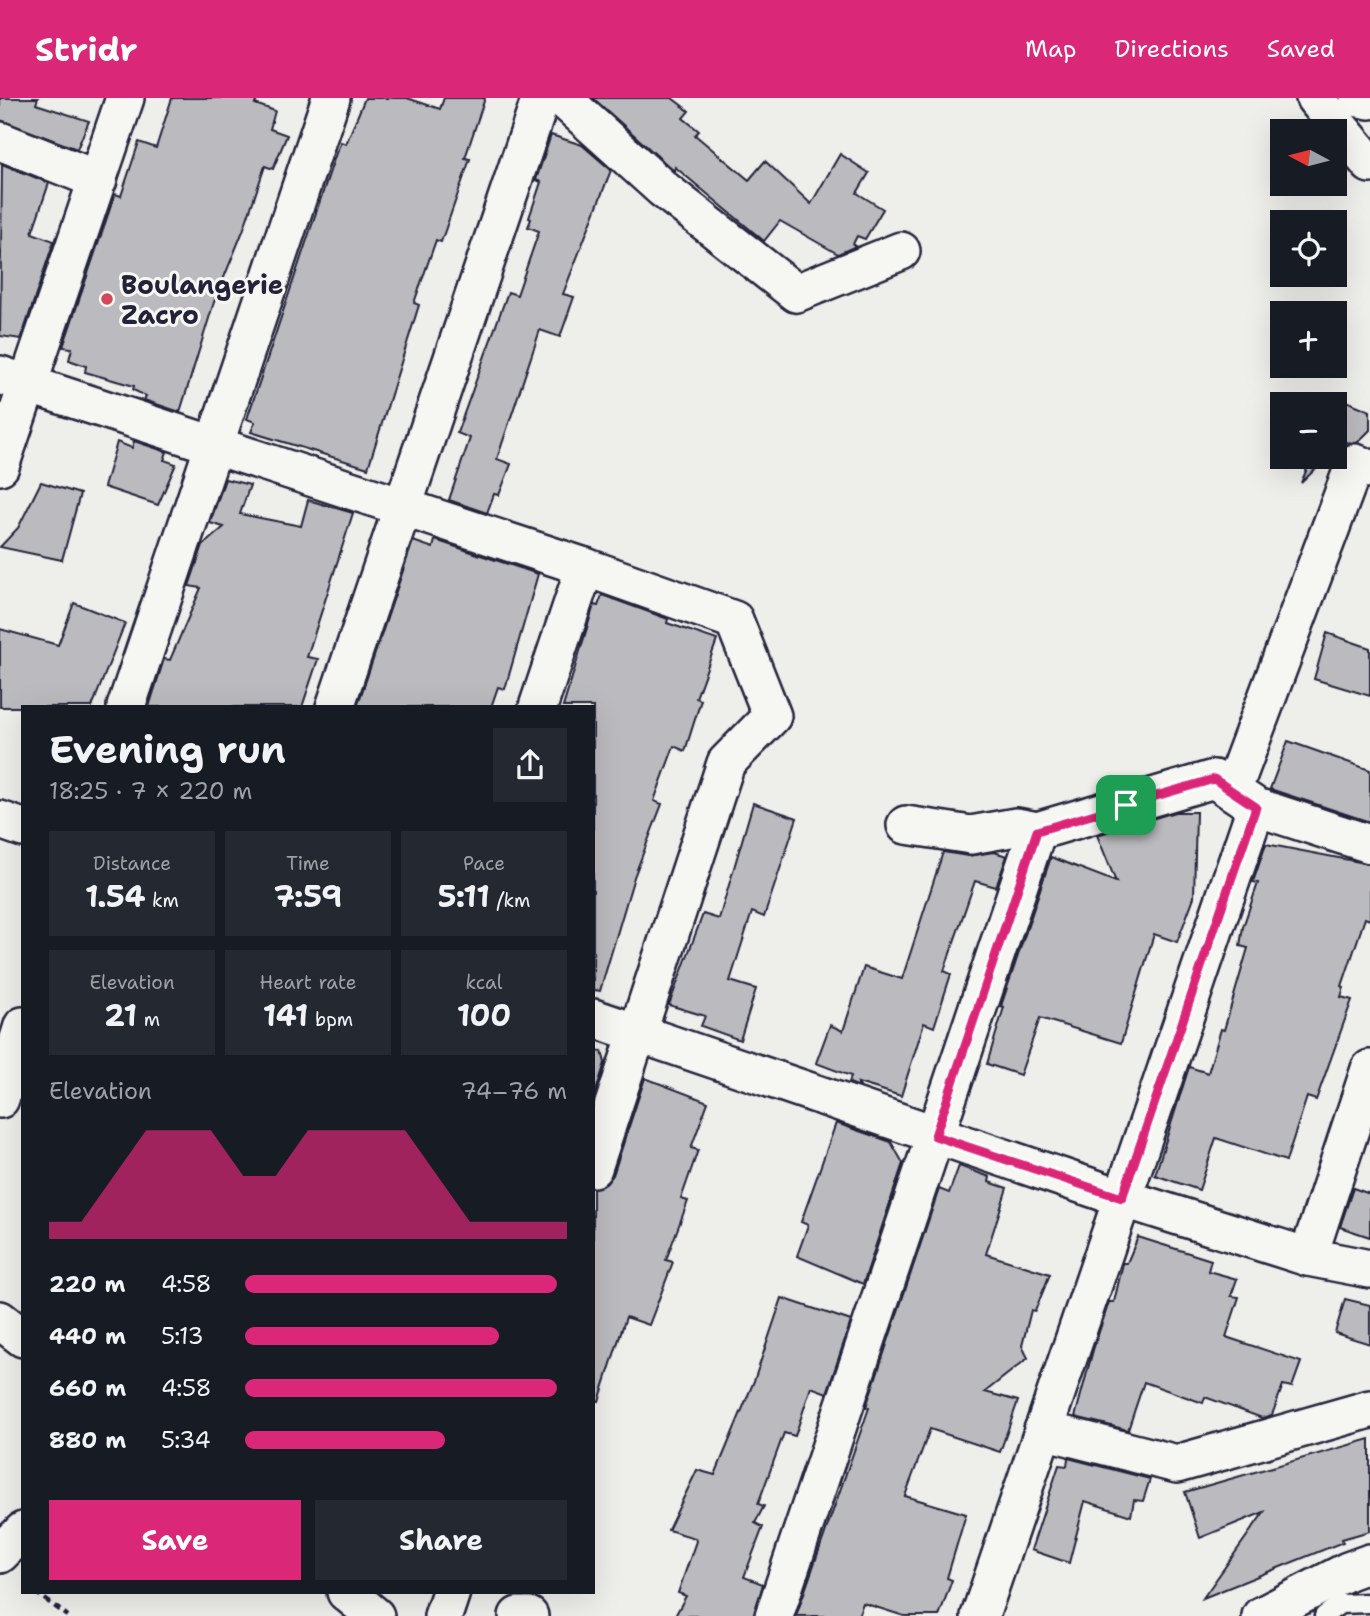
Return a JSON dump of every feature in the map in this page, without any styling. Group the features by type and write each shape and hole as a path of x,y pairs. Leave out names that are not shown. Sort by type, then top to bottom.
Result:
{"street":[{"path":"0,466 14,380 99,180 125,98"},
{"path":"127,705 331,98"},
{"path":"336,705 541,98"},
{"path":"562,98 663,189 796,293 901,251"},
{"path":"1315,98 1370,164"},
{"path":"1359,98 1370,100"},
{"path":"0,141 99,180"},
{"path":"14,380 585,567 734,620 772,716 726,763 595,1162"},
{"path":"979,1616 1122,1198 1244,799 1355,463 1370,469"},
{"path":"539,705 585,567"},
{"path":"906,825 971,835 1016,827 1037,831 1214,779 1244,799 1370,844"},
{"path":"0,820 21,827"},
{"path":"774,1616 1037,831"},
{"path":"595,1019 1122,1198 1308,1257 1370,1269"},
{"path":"0,1099 21,1032"},
{"path":"1308,1257 1370,1069"},
{"path":"0,1320 21,1336"},
{"path":"1043,1430 1177,1464 1370,1409"},
{"path":"0,1554 21,1533"},
{"path":"1261,1616 1348,1571 1370,1563"},
{"path":"348,1594 374,1616"},
{"path":"443,1616 450,1594"},
{"path":"518,1616 529,1616"}],"lane":[{"path":"1324,1616 1340,1604 1370,1603"}],"path":[{"path":"38,1594 68,1616"}],"building":[{"path":"0,98 38,98 36,104 89,121 77,149 0,120"},
{"path":"172,98 258,98 255,104 275,111 270,129 287,135 273,169 265,166 243,231 214,302 180,412 144,400 146,396 133,390 134,386 85,372 86,366 69,360 72,348 63,347 115,194 121,196 139,142 156,148"},
{"path":"365,98 407,98 440,109 444,98 485,98 465,158 470,159 441,242 436,240 414,303 419,305 368,468 251,432 255,422 247,419 336,153 341,142 346,144"},
{"path":"593,98 672,98 689,111 683,118 699,131 695,135 749,180 765,161 811,204 840,154 869,173 857,193 883,209 865,239 857,236 853,244 856,246 838,254 780,221 764,241 675,167 674,171"},
{"path":"551,135 582,145 611,170 563,294 574,297 560,337 540,330 497,459 511,464 499,495 494,494 487,513 449,500 470,438 457,433 508,292 517,295 539,231 528,227 529,218 541,182 536,180"},
{"path":"2,164 49,183 32,233 54,241 21,339 0,336"},
{"path":"1347,401 1370,411 1370,430 1357,443 1347,442"},
{"path":"134,441 167,452 164,460 176,464 158,505 104,487 117,442 132,448"},
{"path":"1307,469 1316,469 1301,483"},
{"path":"225,479 250,485 240,514 301,526 308,500 353,513 307,657 318,659 303,705 150,705 164,659 170,660 201,588 189,586 203,545 224,527 210,523"},
{"path":"41,482 80,494 62,560 0,547 18,528"},
{"path":"435,540 538,574 505,689 498,687 492,705 358,705 413,541 433,548"},
{"path":"602,595 668,619 667,623 717,640 696,698 701,700 685,751 674,746 654,801 662,804 634,877 600,991 595,990 595,705 564,705 594,605 598,606"},
{"path":"74,603 125,623 93,705 0,707 0,629 58,645"},
{"path":"1327,633 1370,648 1370,696 1314,679"},
{"path":"1288,741 1370,770 1370,822 1270,789"},
{"path":"753,803 797,818 764,917 752,912 730,981 756,989 740,1040 701,1026 705,1016 669,1005 703,914 719,919"},
{"path":"1175,812 1196,812 1194,897 1177,942 1154,934 1121,1043 1040,1018 1020,1075 987,1064 1004,1007 1001,1006 1051,857 1116,882 1097,835"},
{"path":"1266,844 1370,864 1370,920 1365,918 1342,986 1341,997 1352,1000 1316,1100 1307,1097 1286,1161 1216,1138 1199,1190 1155,1175 1189,1067 1208,1073 1221,1029 1224,1030 1248,948 1240,946 1243,927 1258,883 1253,882"},
{"path":"943,852 968,856 994,852 1007,856 996,887 975,881 944,971 951,974 934,1027 924,1023 901,1096 858,1083 860,1087 849,1083 851,1076 816,1063 830,1025 843,1031 864,967 902,979"},
{"path":"602,1051 605,1063 595,1094 595,1053"},
{"path":"645,1078 708,1102 691,1148 698,1150 681,1199 688,1201 666,1260 673,1262 649,1325 626,1317 599,1401 595,1400 595,1187 606,1184 613,1175"},
{"path":"836,1123 891,1142 903,1163 863,1284 797,1256 808,1225 801,1222"},
{"path":"959,1166 990,1177 989,1182 1007,1188 986,1254 1050,1274 1035,1311 1031,1310 1022,1346 1028,1358 985,1392 1018,1401 1000,1452 930,1429 905,1496 966,1514 947,1578 952,1580 939,1616 904,1616 863,1603 858,1616 796,1616 869,1408 866,1407 939,1189 949,1193"},
{"path":"1353,1188 1370,1194 1370,1237 1340,1227"},
{"path":"1138,1237 1211,1260 1208,1271 1237,1279 1231,1296 1239,1297 1226,1337 1301,1362 1292,1387 1283,1385 1272,1415 1262,1418 1205,1397 1203,1403 1144,1382 1128,1430 1075,1417 1109,1302 1114,1302 1123,1263 1127,1263"},
{"path":"782,1298 851,1321 827,1393 811,1387 795,1436 784,1433 758,1504 764,1506 755,1523 763,1527 744,1577 763,1584 754,1616 675,1616 686,1596 678,1593 696,1541 695,1538 668,1530 697,1470 715,1475 754,1381"},
{"path":"1345,1299 1370,1305 1370,1344 1335,1333"},
{"path":"1370,1439 1370,1531 1342,1539 1343,1542 1203,1598 1264,1512 1200,1538 1185,1492"},
{"path":"1068,1458 1150,1479 1143,1501 1134,1500 1131,1516 1085,1501 1069,1563 1031,1550 1059,1465 1067,1466"}],"place":[{"name":"Boulangerie Zacro","path":"107,299"}],"route":[{"path":"1214,779 1256,807 1122,1198 935,1136 1037,831 1126,805 1214,779"}]}
